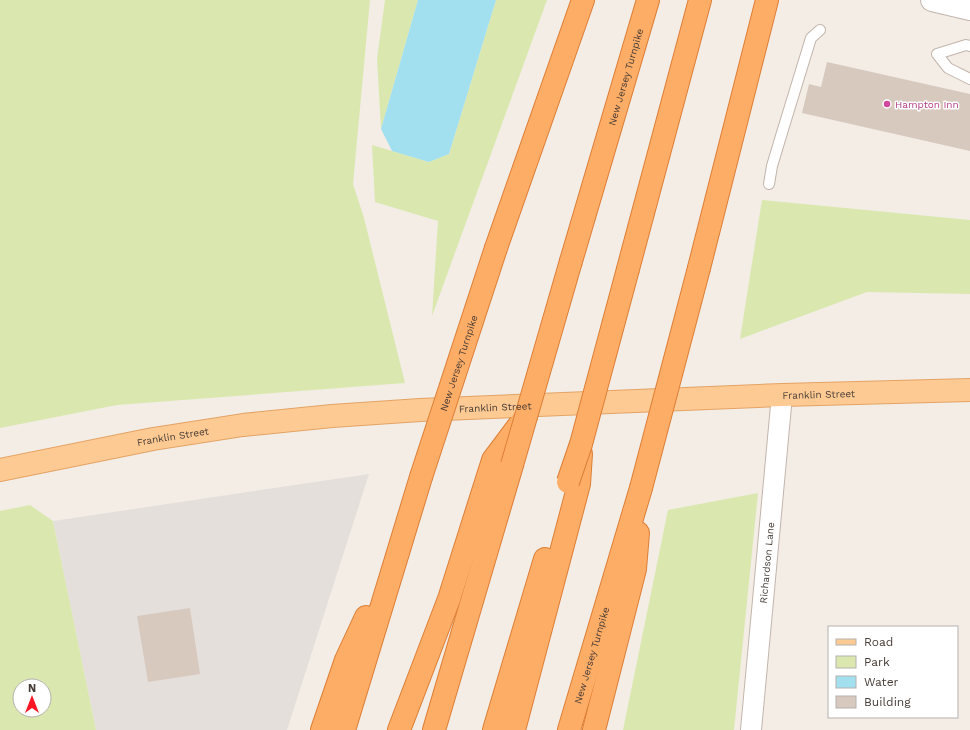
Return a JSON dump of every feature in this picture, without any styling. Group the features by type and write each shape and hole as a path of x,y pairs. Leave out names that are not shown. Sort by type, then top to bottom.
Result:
{"highway":[{"name":"New Jersey Turnpike","path":"344,730 421,477 496,248 583,0"},
{"name":"New Jersey Turnpike","path":"434,730 502,463 527,416 570,261 648,0"},
{"path":"514,730 574,483 581,444 700,0"},
{"name":"New Jersey Turnpike","path":"569,730 641,488 767,0"},
{"path":"399,730 502,463"},
{"path":"494,730 574,483"},
{"path":"594,730 635,570 641,488"},
{"path":"322,730 346,660 402,540"}],"main road":[{"name":"Franklin Street","path":"0,470 153,438 243,425 332,416 420,410 782,395 970,390"}],"street":[{"path":"932,0 970,9"},
{"name":"Richardson Lane","path":"751,730 782,395"}],"lane":[{"path":"769,184 780,136 811,38 820,30"},
{"path":"970,46 966,45 937,54 948,68 970,79"}],"shaded area":[{"path":"369,474 287,730 96,730 53,521"}],"green space":[{"path":"0,0 370,0 353,184 364,218 405,383 117,405 0,428"},
{"path":"385,0 418,0 381,129 377,59"},
{"path":"496,0 547,0 432,316 438,221 375,202 372,145 429,162 449,154"},
{"path":"762,200 970,220 970,294 867,292 740,339"},
{"path":"758,493 734,730 623,730 668,510"},
{"path":"30,505 53,521 96,730 0,730 0,511"}],"water":[{"path":"418,0 496,0 449,154 429,162 392,151 381,129"}],"building":[{"name":"Hampton Inn","path":"827,62 970,94 970,151 802,113 809,84 821,87"},
{"path":"190,608 200,674 148,682 137,616"}],"place":[{"name":"Hampton Inn","path":"887,104"}]}
